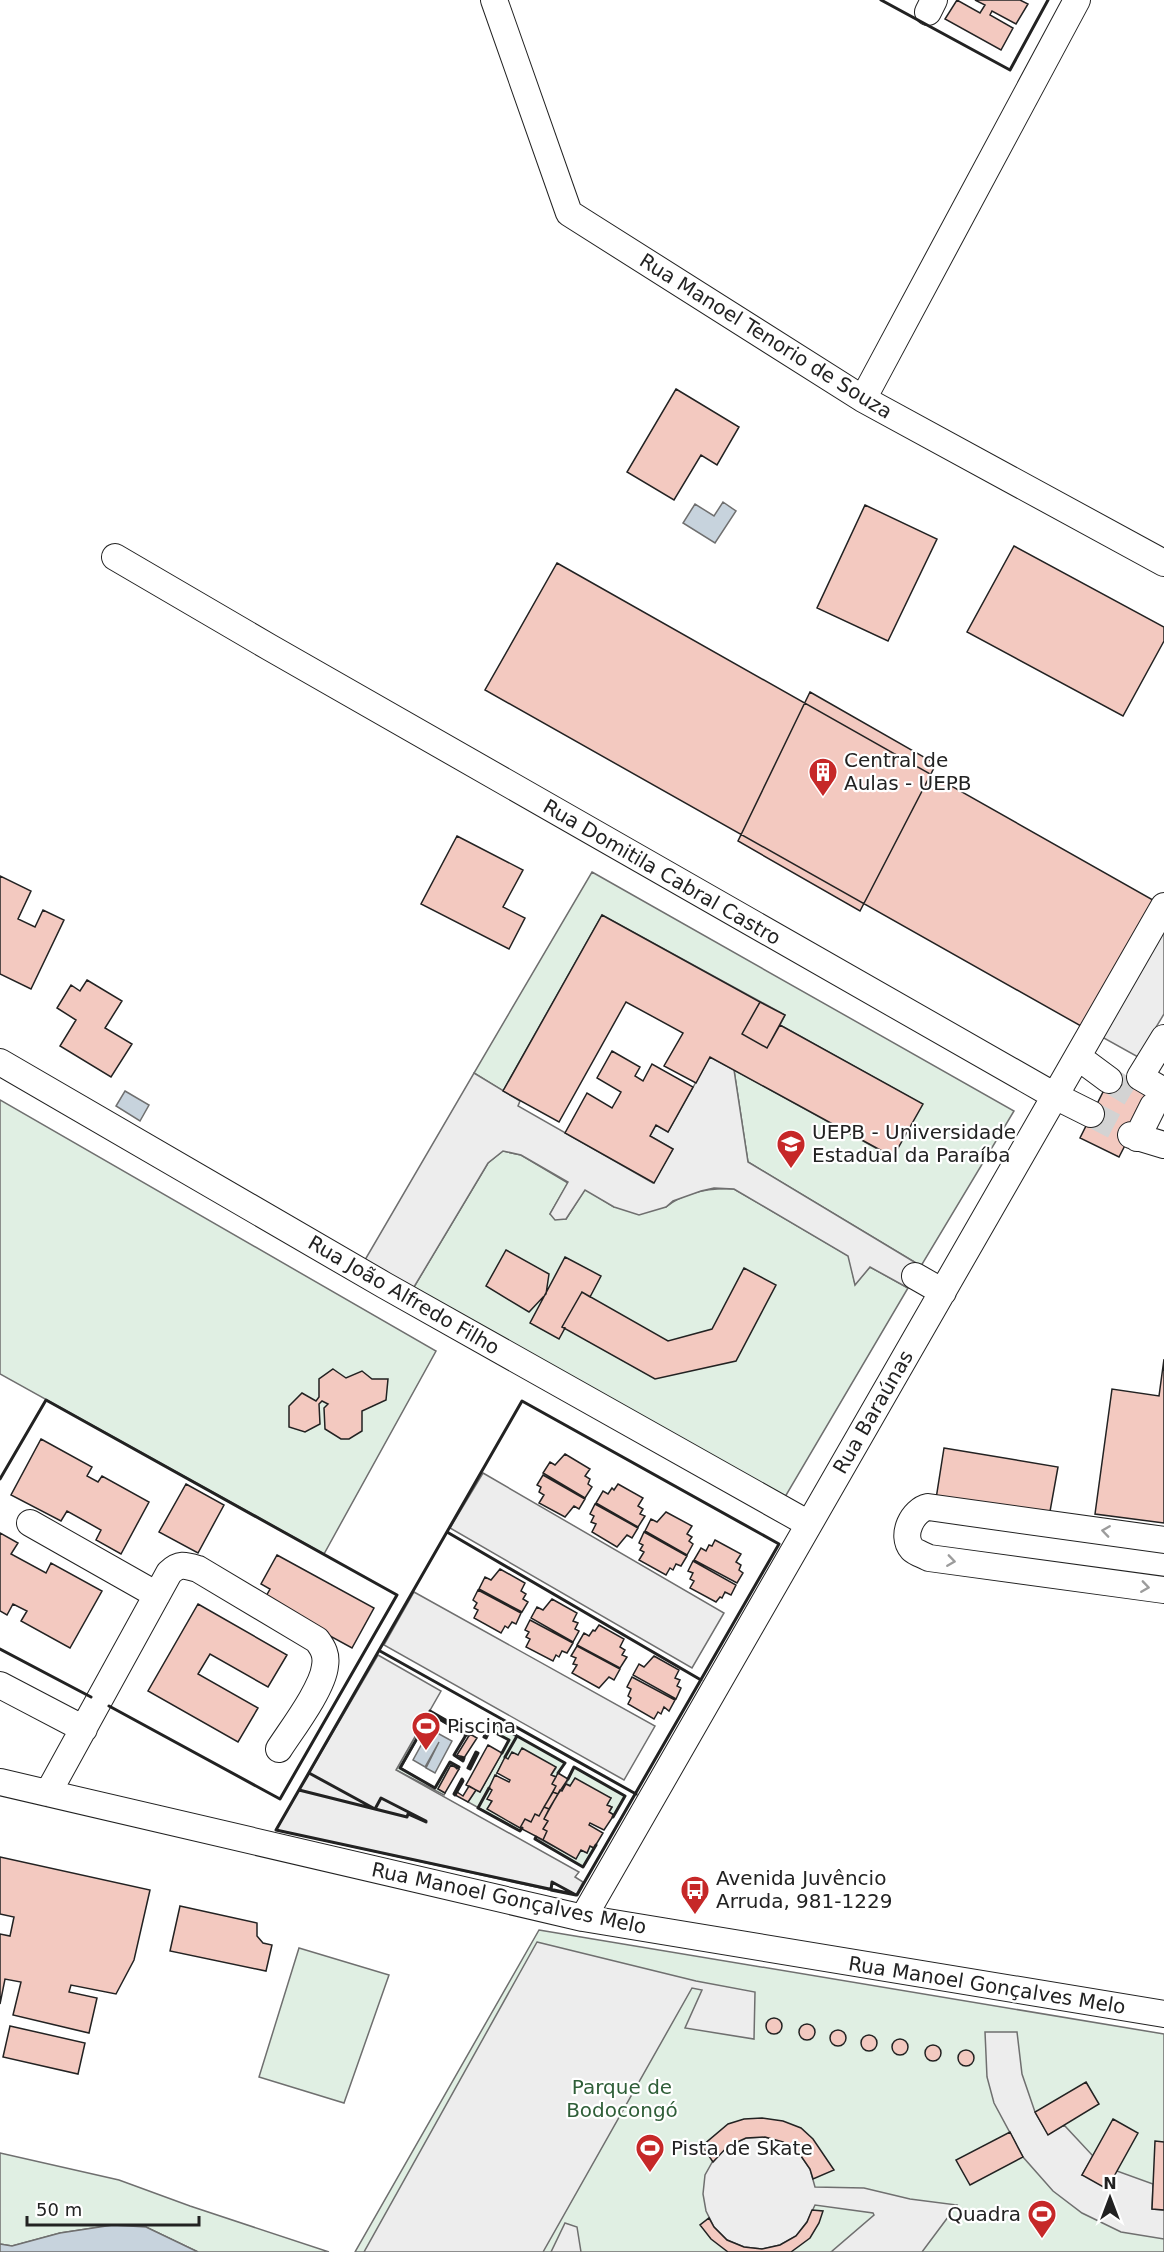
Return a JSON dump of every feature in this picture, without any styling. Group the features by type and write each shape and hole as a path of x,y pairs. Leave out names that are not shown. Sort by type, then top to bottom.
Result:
{"street":[{"name":"Rua Manoel Tenorio de Souza","path":"494,0 569,213 863,399 1164,563"},
{"path":"863,399 1077,0"},
{"name":"Rua Domitila Cabral Castro","path":"115,557 1055,1096 1091,1114"},
{"name":"Rua Baraúnas","path":"583,1918 1164,906"},
{"path":"1164,1038 1140,1077 1157,1103 1134,1136 1164,1145"},
{"path":"1078,1057 1108,1080"},
{"name":"Rua João Alfredo Filho","path":"0,1062 809,1524"},
{"path":"915,1276 943,1292"},
{"path":"1164,1540 928,1507 914,1514 909,1533 909,1542 913,1550 929,1558 1164,1590"},
{"path":"30,1523 157,1595"},
{"path":"48,1793 169,1573 176,1566 186,1565 198,1569 317,1640 324,1650 326,1666 321,1681 279,1749"},
{"path":"0,1685 84,1729"},
{"name":"Rua Manoel Gonçalves Melo","path":"0,1782 583,1918 1164,2014"}],"green space":[{"path":"592,872 1014,1111 921,1266 748,1162 734,1070 892,1157 922,1104 780,1025 785,1015 602,915 503,1091 474,1073"},
{"path":"0,1100 436,1351 324,1554 0,1374"},
{"path":"503,1151 521,1155 568,1183 550,1214 566,1219 585,1189 614,1207 666,1207 698,1192 734,1189 849,1256 855,1284 870,1267 908,1288 785,1497 411,1292 488,1163"},
{"path":"430,1711 470,1734 468,1736 431,1715 401,1768 435,1788 450,1762 459,1767 459,1769 451,1765 438,1789 445,1793 444,1795 396,1770"},
{"path":"494,1723 565,1763 556,1777 551,1775 556,1768 518,1755 505,1758 489,1788 492,1790 488,1799 492,1801 488,1809 522,1828 520,1831 468,1802 476,1790 480,1792 509,1740 490,1730"},
{"path":"574,1767 625,1796 614,1815 609,1812 612,1807 607,1805 611,1798 566,1784"},
{"path":"536,1837 576,1858 581,1850 587,1853 590,1846 594,1848 583,1867 535,1839"},
{"name":"Parque de Bodocongó","path":"539,1930 1164,2034 1164,2252 355,2252"},
{"path":"299,1948 389,1975 344,2103 259,2077"},
{"path":"0,2153 119,2180 329,2252 198,2252 146,2227 113,2225 60,2233 12,2246 0,2244"}],"shaded area":[{"path":"723,502 736,511 715,543 683,523 695,504 714,516"},
{"path":"1164,928 1164,1014 1138,1057 1102,1037"},
{"path":"710,1057 734,1070 748,1162 921,1266 908,1288 870,1267 855,1285 848,1256 734,1189 714,1188 701,1191 673,1201 666,1207 639,1215 614,1207 585,1190 566,1219 555,1220 550,1214 568,1182 521,1155 503,1151 488,1163 411,1292 362,1265 474,1073 520,1101 518,1106 653,1183 673,1149 650,1136 656,1125 668,1132"},
{"path":"125,1091 149,1105 140,1121 116,1106"},
{"path":"483,1473 724,1613 692,1668 450,1528"},
{"path":"414,1592 655,1726 624,1780 384,1645"},
{"path":"378,1655 441,1691 396,1770 579,1872 575,1877 583,1882 576,1895 552,1882 550,1890 276,1830"},
{"name":"Piscina","path":"430,1729 452,1741 435,1773 426,1768 439,1742 425,1767 413,1760"},
{"path":"537,1942 696,1981 755,1992 754,2039 685,2028 702,1990 692,1988 543,2252 364,2252"},
{"path":"985,2032 1017,2032 1022,2074 1035,2112 1048,2134 1064,2125 1093,2156 1082,2175 1117,2171 1153,2184 1152,2209 1164,2210 1164,2239 1121,2232 1082,2213 1053,2191 1023,2157 994,2103 987,2077"},
{"path":"765,2137 783,2142 799,2153 810,2169 815,2187 864,2188 910,2199 957,2205 922,2252 831,2252 874,2215 873,2213 815,2205 807,2222 796,2236 780,2245 762,2249 744,2247 727,2240 714,2227 706,2211 703,2194 705,2175 714,2159 728,2146 746,2138"},
{"path":"565,2223 577,2227 581,2252 551,2252"},
{"path":"113,2225 146,2227 198,2252 0,2252 0,2244 12,2246 60,2233"}],"building":[{"path":"957,0 980,13 985,5 975,0 1020,0 1028,4 1016,24 992,11 990,15 1013,28 1001,50 945,19"},
{"path":"676,389 739,427 717,465 701,455 674,500 627,472"},
{"path":"865,505 937,539 888,641 817,608"},
{"path":"1014,546 1164,627 1164,641 1123,716 967,632"},
{"name":"Central de Aulas - UEPB","path":"557,563 1160,904 1088,1030 485,690"},
{"path":"810,692 936,764 860,911 738,841"},
{"path":"457,836 523,870 503,907 525,918 509,949 421,904"},
{"path":"0,876 31,891 18,919 35,927 43,910 64,920 31,989 0,974"},
{"path":"602,915 760,1002 742,1034 767,1048 780,1025 923,1104 893,1157 710,1057 696,1083 664,1066 683,1033 626,1002 559,1122 503,1091"},
{"path":"87,980 122,1001 105,1028 132,1044 111,1077 60,1046 76,1020 57,1008 71,985 80,991"},
{"path":"760,1002 785,1015 767,1048 742,1034"},
{"path":"612,1051 640,1067 635,1076 643,1081 652,1064 693,1087 668,1132 656,1125 650,1136 673,1149 654,1183 565,1133 587,1093 612,1108 621,1092 597,1078"},
{"path":"1112,1074 1152,1093 1119,1157 1080,1138"},
{"path":"506,1250 549,1274 546,1294 529,1312 486,1286"},
{"path":"565,1257 601,1276 590,1297 582,1292 562,1327 565,1328 559,1339 530,1323"},
{"path":"744,1268 776,1285 736,1361 655,1379 562,1327 582,1292 668,1341 712,1329"},
{"path":"1164,1359 1164,1523 1095,1514 1112,1389 1159,1396"},
{"path":"333,1369 346,1378 362,1371 372,1379 388,1379 386,1400 362,1411 362,1431 349,1439 341,1439 325,1429 324,1408 328,1404 322,1401 319,1404 320,1424 305,1432 289,1427 289,1406 302,1393 316,1401 319,1397 319,1379"},
{"path":"41,1439 92,1467 87,1476 98,1482 102,1476 149,1502 121,1554 96,1540 101,1530 67,1511 61,1521 11,1495"},
{"path":"944,1448 1058,1467 1049,1517 936,1499"},
{"path":"565,1454 590,1469 585,1476 590,1479 588,1484 592,1487 585,1498 543,1473 550,1462 555,1465"},
{"path":"543,1475 585,1499 579,1509 574,1506 565,1517 539,1503 544,1495 539,1492 541,1487 537,1485"},
{"path":"186,1484 224,1505 198,1553 159,1532"},
{"path":"618,1484 643,1498 638,1506 643,1509 640,1514 645,1516 638,1527 596,1503 603,1491 608,1494"},
{"path":"595,1504 638,1528 632,1538 627,1535 617,1547 592,1532 596,1524 591,1522 594,1516 590,1514"},
{"path":"666,1512 692,1526 687,1534 692,1537 689,1541 693,1544 687,1555 645,1531 651,1519 657,1522"},
{"path":"644,1532 687,1556 681,1566 676,1564 673,1570 670,1568 666,1575 639,1560 644,1552 640,1550 643,1545 639,1543"},
{"path":"0,1533 18,1543 11,1554 46,1573 51,1563 102,1591 70,1648 21,1621 27,1611 13,1604 7,1615 0,1611"},
{"path":"715,1540 741,1554 736,1562 741,1565 739,1570 743,1573 737,1583 694,1560 701,1548 706,1551"},
{"path":"277,1555 374,1608 352,1648 264,1600 270,1589 261,1584"},
{"path":"693,1561 736,1585 731,1595 725,1592 716,1602 690,1588 694,1581 690,1579 693,1573 688,1571"},
{"path":"500,1569 525,1583 521,1591 526,1594 523,1599 528,1602 522,1612 479,1589 485,1577 491,1580"},
{"path":"478,1590 521,1613 516,1624 512,1622 508,1628 505,1626 501,1633 474,1618 478,1610 474,1608 477,1603 473,1600"},
{"path":"552,1599 577,1613 573,1621 578,1623 575,1629 579,1631 573,1642 531,1618 537,1607 543,1610"},
{"path":"198,1604 287,1655 268,1687 210,1654 198,1674 258,1708 238,1742 148,1691"},
{"path":"530,1620 573,1643 567,1653 562,1651 553,1661 526,1647 530,1639 526,1637 529,1632 525,1630"},
{"path":"599,1625 624,1639 620,1647 625,1650 622,1655 627,1657 620,1668 577,1645 584,1633 589,1636"},
{"path":"577,1646 620,1669 614,1680 609,1677 599,1688 572,1673 577,1665 573,1664 576,1658 571,1656"},
{"path":"654,1656 679,1670 675,1678 680,1680 677,1686 681,1688 676,1699 633,1675 639,1664 644,1667"},
{"path":"632,1677 675,1700 669,1711 664,1707 661,1714 658,1712 654,1719 628,1704 631,1689 627,1687"},
{"path":"470,1734 477,1738 464,1758 457,1755"},
{"path":"488,1745 502,1753 480,1792 466,1785"},
{"path":"522,1748 556,1767 551,1775 556,1777 552,1784 556,1786 539,1816 535,1814 531,1822 525,1819 520,1828 487,1809 492,1801 487,1799 492,1790 489,1788 495,1775 509,1782 510,1780 497,1773 505,1757 508,1759 512,1752 518,1755"},
{"path":"451,1765 459,1769 445,1793 438,1789"},
{"path":"558,1773 568,1779 558,1794 553,1792 556,1786 552,1784"},
{"path":"575,1778 611,1798 607,1805 612,1807 609,1812 614,1815 604,1830 590,1823 589,1825 603,1833 594,1848 590,1846 587,1853 581,1850 576,1859 543,1840 547,1831 543,1829 548,1821 544,1819 560,1790 562,1791 566,1784 570,1786"},
{"path":"469,1786 476,1790 468,1802 455,1795 457,1792 463,1796"},
{"path":"553,1792 558,1794 549,1809 544,1807"},
{"path":"544,1807 549,1809 544,1819 548,1821 543,1829 547,1831 543,1840 520,1828 525,1819 531,1822 535,1814 539,1816"},
{"path":"0,1857 150,1890 134,1960 116,1994 71,1985 69,1992 97,1998 89,2033 13,2015 21,1982 5,1979 0,2004 0,1934 10,1936 14,1917 0,1914"},
{"path":"180,1906 257,1923 257,1936 263,1943 272,1945 266,1971 170,1951"},
{"path":"774,2018 780,2020 782,2026 780,2032 774,2034 768,2032 766,2026 768,2020"},
{"path":"807,2024 813,2026 815,2032 813,2038 807,2040 801,2038 799,2032 801,2026"},
{"path":"10,2026 85,2043 78,2074 3,2057"},
{"path":"838,2030 844,2032 846,2038 844,2044 838,2046 832,2044 830,2038 832,2032"},
{"path":"869,2035 875,2037 877,2043 875,2049 869,2051 863,2049 861,2043 863,2037"},
{"path":"900,2039 906,2041 908,2047 906,2053 900,2055 894,2053 892,2047 894,2041"},
{"path":"933,2045 939,2047 941,2053 939,2059 933,2061 927,2059 925,2053 927,2047"},
{"path":"966,2050 972,2052 974,2058 972,2064 966,2066 960,2064 958,2058 960,2052"},
{"path":"1086,2082 1099,2104 1048,2135 1035,2112"},
{"path":"762,2118 783,2121 801,2128 813,2139 834,2170 813,2179 810,2169 799,2153 783,2142 765,2137 746,2138 728,2146 713,2162 702,2146 728,2124 744,2119"},
{"path":"1113,2119 1138,2133 1107,2189 1082,2175"},
{"path":"1010,2132 1023,2157 970,2185 956,2160"},
{"path":"1155,2141 1164,2142 1164,2210 1152,2209"},
{"path":"812,2210 823,2211 819,2223 810,2238 791,2252 728,2252 711,2239 700,2225 709,2218 714,2227 727,2240 744,2247 762,2249 780,2245 796,2236 807,2222"}],"tunnel":[{"path":"1109,1080 1147,1103"},
{"path":"1091,1114 1131,1135"}],"wall":[{"path":"881,0 1010,70 1048,0"},
{"path":"0,1479 46,1400 397,1595 280,1799 109,1706"},
{"path":"522,1401 779,1544 577,1895 276,1830 522,1401"},
{"path":"447,1532 701,1680"},
{"path":"0,1649 91,1697"},
{"path":"380,1651 636,1794"},
{"path":"430,1711 469,1735"},
{"path":"457,1768 459,1767 450,1762 435,1788 400,1768 431,1714 466,1735 454,1755 463,1761 464,1758 461,1757"},
{"path":"502,1753 509,1740 490,1730 486,1738 484,1737 492,1722 517,1736"},
{"path":"505,1757 517,1736 565,1763 558,1773"},
{"path":"476,1752 478,1753 470,1769 468,1768 476,1752"},
{"path":"568,1779 574,1767 625,1796 613,1817"},
{"path":"309,1773 299,1790 407,1817 408,1814 426,1822 381,1798 375,1809 309,1773"},
{"path":"462,1779 463,1781 455,1795 454,1794 462,1779"},
{"path":"489,1788 478,1808 520,1831 522,1828"},
{"path":"536,1837 535,1839 583,1867 596,1845"},
{"path":"552,1882 576,1895 551,1890 552,1882"}],"place":[{"name":"Central de Aulas - UEPB","path":"823,798"},
{"name":"UEPB - Universidade Estadual da Paraíba","path":"791,1170"},
{"name":"Piscina","path":"426,1752"},
{"name":"Avenida Juvêncio Arruda, 981-1229","path":"695,1916"},
{"name":"Pista de Skate","path":"650,2174"},
{"name":"Quadra","path":"1042,2240"}]}
